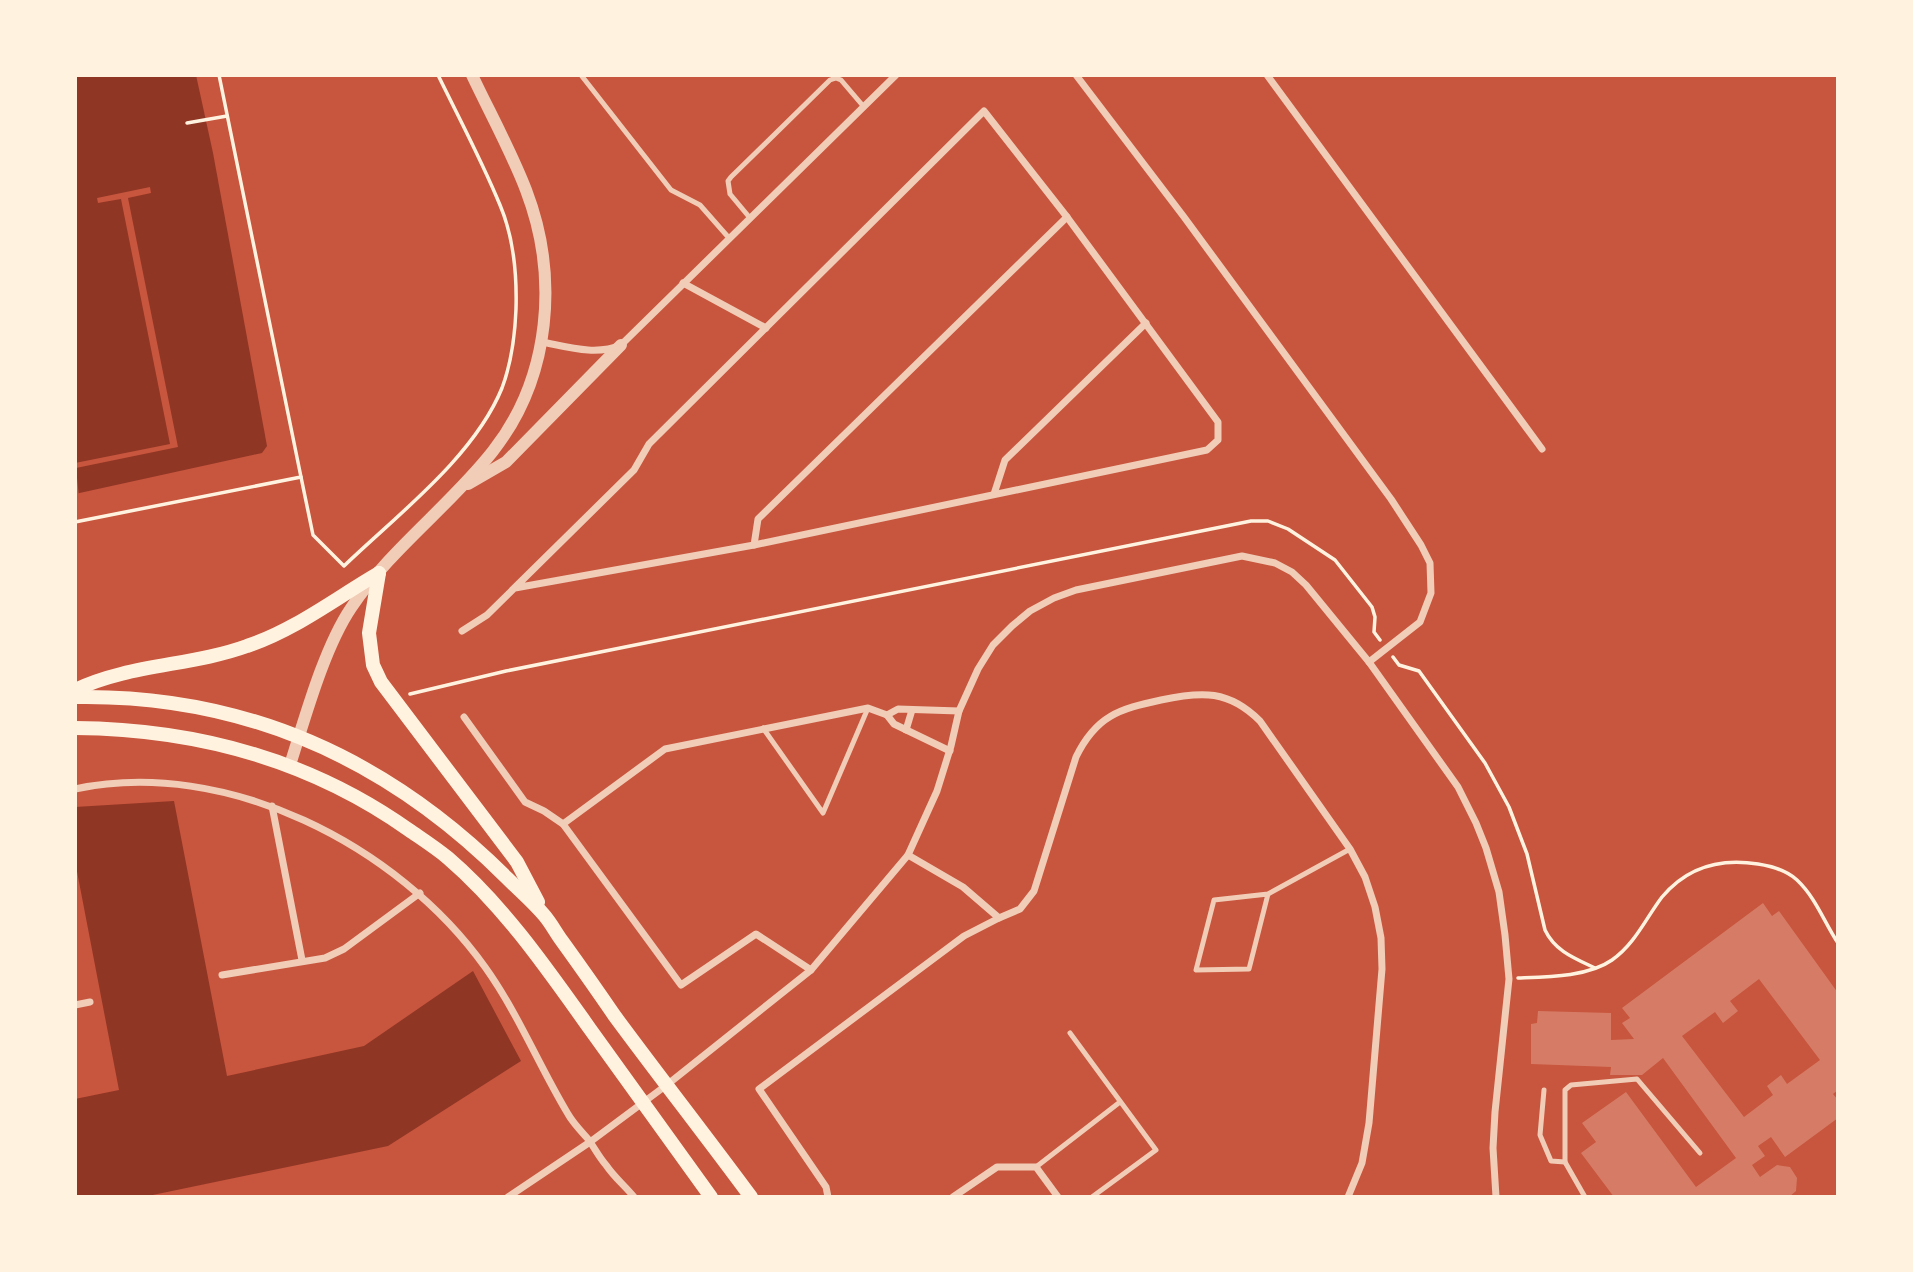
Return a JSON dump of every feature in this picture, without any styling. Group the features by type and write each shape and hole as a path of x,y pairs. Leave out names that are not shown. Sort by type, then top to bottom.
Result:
{"main road":[{"path":"75,690 138,670 246,647 286,630 379,573"},
{"path":"379,573 369,633 373,665 392,699 517,862 545,916 615,1016 751,1197"},
{"path":"75,698 118,696 236,715 299,736 339,753 424,806 475,848 545,916"},
{"path":"75,728 165,733 223,744 290,765 351,793 448,858 502,912 556,981 711,1197"}],"street":[{"path":"290,765 337,633 351,607 379,573 494,450 517,415 533,376 542,342 545,266 537,226 526,190 472,75"},
{"path":"459,489 506,462 683,283 896,75"},
{"path":"1076,75 1391,499 1430,563 1431,593 1420,622 1369,662"},
{"path":"1267,75 1542,449"},
{"path":"462,631 487,615 514,588 634,470 649,444 984,111 1067,217 1218,422 1219,440 1208,450 754,545 514,588"},
{"path":"754,545 758,519 1067,217"},
{"path":"683,283 766,328"},
{"path":"994,494 1006,460 1146,323"},
{"path":"542,342 594,351 610,350 621,345"},
{"path":"508,1197 590,1142 668,1084 811,970 908,855 937,791 960,711 978,669 993,646 1021,618 1054,598 1076,590 1242,556 1275,563 1292,572 1306,585 1369,662 1458,787 1476,823 1499,892 1509,979 1495,1112 1493,1148 1496,1197"},
{"path":"828,1197 827,1187 759,1089 964,936 1020,909 1034,891 1076,757 1084,741 1097,726 1126,707 1185,695 1214,694 1233,700 1260,721 1350,849 1365,877 1375,907 1381,938 1382,969 1369,1123 1362,1163 1348,1197"},
{"path":"562,824 665,749 868,708 887,715 894,724 950,751"},
{"path":"887,715 898,709 960,711"},
{"path":"906,730 912,710"},
{"path":"464,717 525,802 562,824 681,985 756,934 811,970"},
{"path":"75,789 150,783 206,789 272,806 313,824 369,855 420,893 485,966 504,995 570,1118 634,1197"},
{"path":"272,806 302,960"},
{"path":"908,855 963,887 999,918"},
{"path":"222,975 325,958 344,949 420,893"},
{"path":"75,1005 90,1002"},
{"path":"953,1197 997,1167 1036,1167 1058,1197"}],"lane":[{"path":"581,75 671,190 700,205 729,238"},
{"path":"750,218 730,194 728,181 830,80 841,80 864,107"},
{"path":"763,728 823,813 868,708"},
{"path":"1268,894 1249,969 1196,971 1214,900 1268,894 1350,849"},
{"path":"1070,1033 1156,1150 1092,1197"},
{"path":"1585,1197 1565,1162 1565,1090 1572,1085 1637,1079 1700,1153"},
{"path":"1544,1090 1540,1135 1552,1161 1565,1162"},
{"path":"1036,1167 1120,1102"}],"path":[{"path":"219,75 313,535 344,566 454,461 479,429 502,387 515,323 517,285 513,248 501,206 438,75"},
{"path":"187,123 228,116"},
{"path":"75,522 301,477"},
{"path":"392,699 506,671 1251,520 1268,522 1288,529 1335,560 1372,607 1375,617 1374,632 1386,649 1399,665 1419,671 1485,763 1509,807 1527,854 1545,930 1550,940 1566,955 1595,968"},
{"path":"1509,979 1563,976 1611,961 1629,945 1663,896 1681,879 1718,862 1739,861 1772,866 1796,879 1815,901 1838,943"}],"shaded area":[{"path":"75,75 196,75 267,446 262,453 75,494"},
{"path":"174,801 227,1076 364,1046 473,971 521,1061 388,1146 143,1197 75,1197 75,1099 119,1090 75,861 75,807"}],"pier":[{"path":"150,187 151,193 128,198 178,447 76,468 79,497 75,498 75,463 170,444 121,199 98,203 97,198"}],"building":[{"path":"1763,903 1772,916 1779,911 1838,993 1838,1090 1833,1094 1838,1100 1838,1118 1785,1157 1771,1137 1758,1146 1765,1156 1752,1165 1760,1177 1777,1165 1790,1167 1797,1178 1796,1191 1789,1197 1614,1197 1581,1153 1596,1142 1582,1123 1626,1092 1696,1187 1736,1158 1663,1058 1642,1075 1610,1075 1611,1067 1531,1064 1531,1024 1537,1023 1538,1011 1611,1013 1611,1040 1634,1039 1622,1023 1630,1018 1622,1008","holes":["1759,979 1820,1060 1787,1084 1781,1075 1767,1086 1773,1095 1744,1117 1682,1036 1715,1012 1723,1023 1738,1011 1730,1001"]}]}
